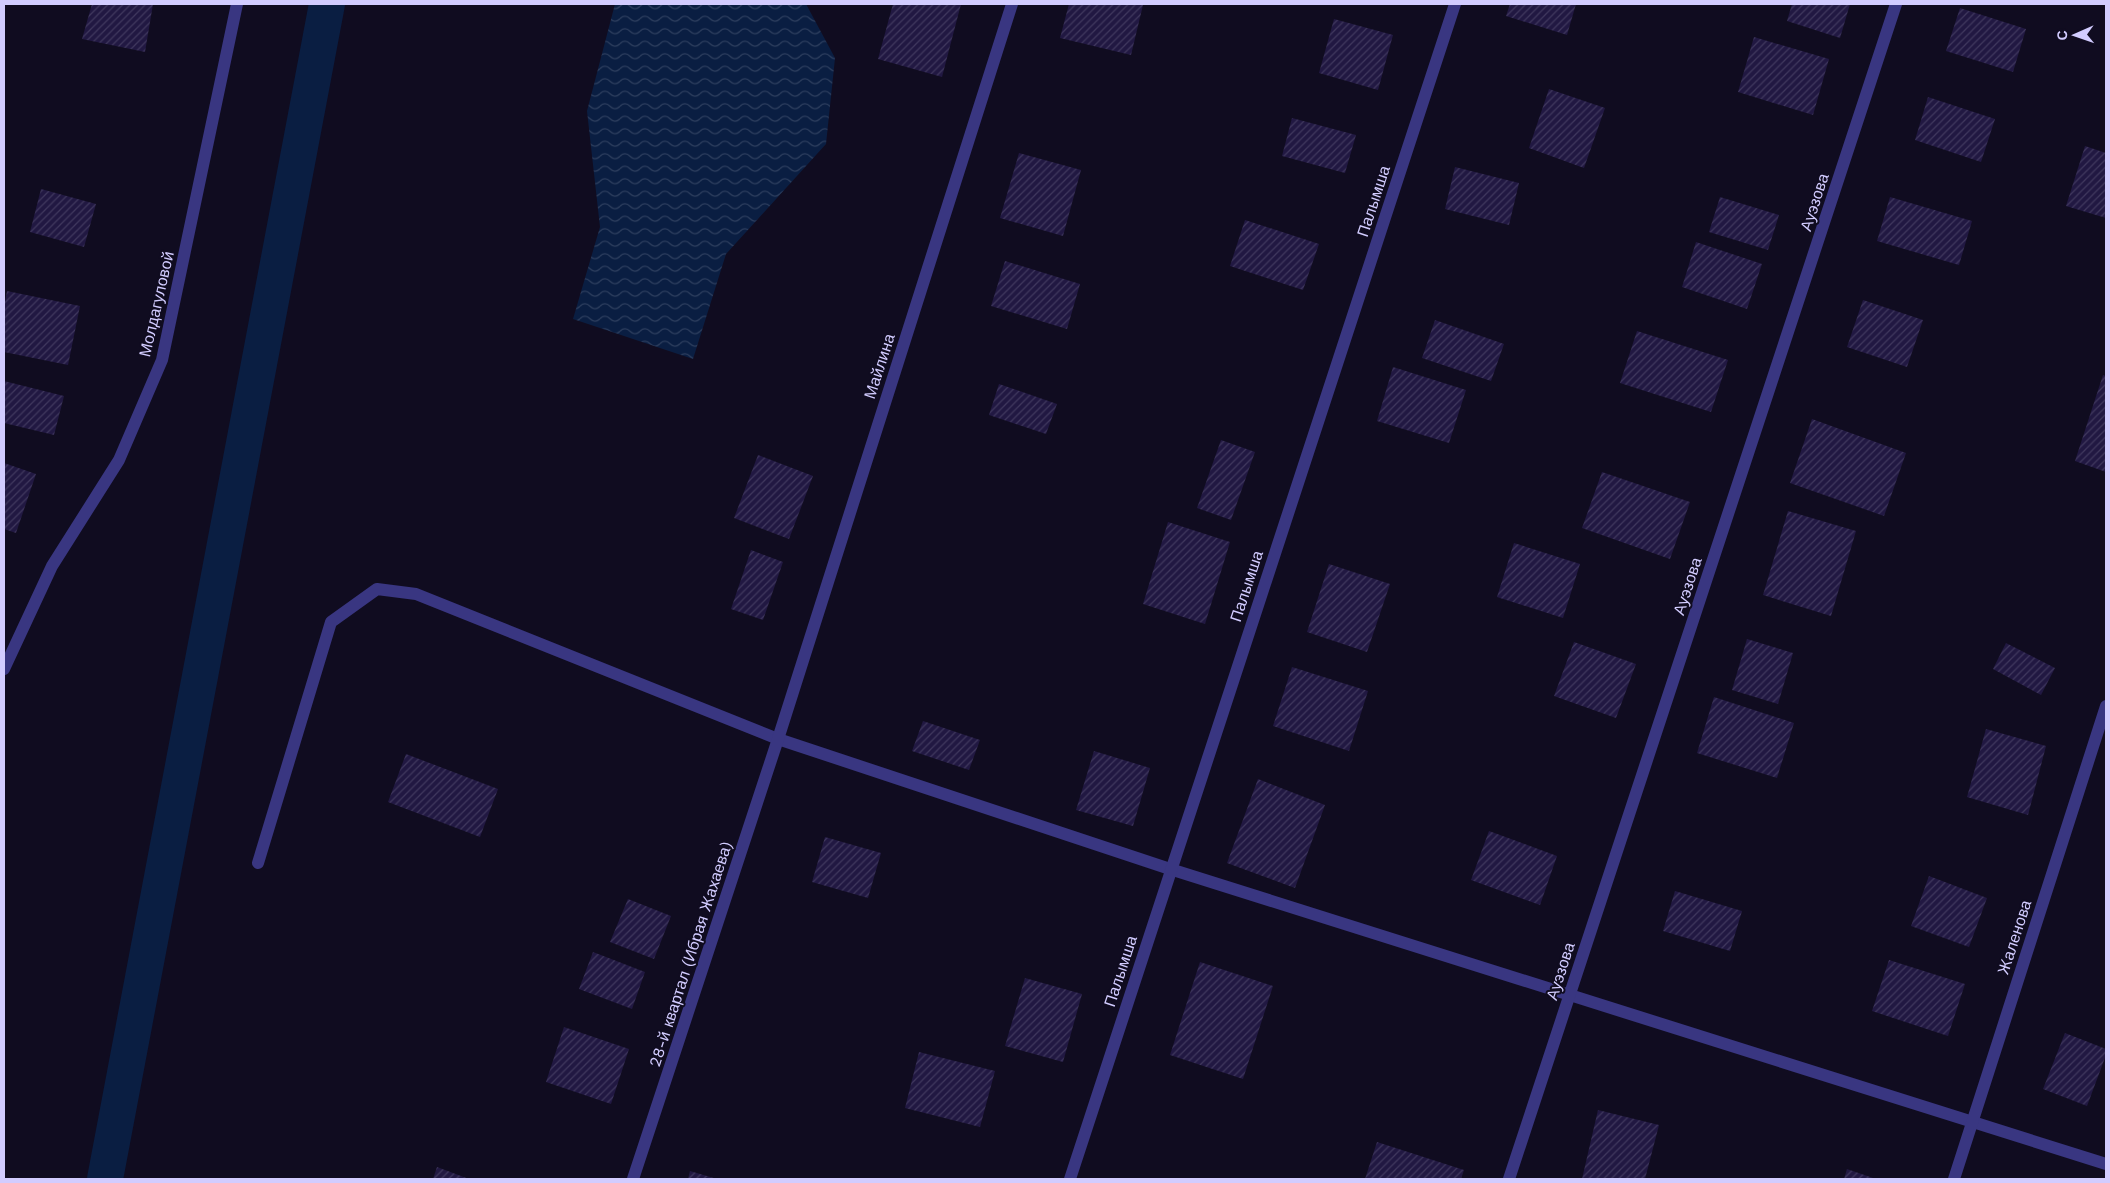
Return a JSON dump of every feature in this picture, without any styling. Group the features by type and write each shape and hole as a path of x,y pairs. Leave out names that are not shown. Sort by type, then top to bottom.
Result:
{"street":[{"name":"Молдагуловой","path":"4,669 52,566 119,460 162,360 236,4"},
{"name":"Майлина","path":"778,739 1012,4"},
{"name":"Палымша","path":"1070,1179 1455,4"},
{"name":"Ауэзова","path":"1509,1179 1896,4"},
{"path":"258,863 332,622 377,589 416,594 778,739 1170,869 2106,1164"},
{"name":"Жаленова","path":"1954,1179 2106,706"},
{"name":"28-й квартал (Ибрая Жахаева)","path":"633,1179 778,739"}],"water":[{"path":"615,4 806,4 835,58 826,144 726,254 693,359 573,319 600,227 587,111"}],"building":[{"path":"92,4 153,4 145,52 82,39"},
{"path":"893,4 961,4 942,77 878,59"},
{"path":"1069,4 1143,5 1131,55 1060,38"},
{"path":"1510,4 1576,4 1567,35 1506,16"},
{"path":"1792,4 1850,4 1840,38 1787,21"},
{"path":"1960,8 2026,29 2013,72 1946,51"},
{"path":"1334,19 1393,35 1378,90 1319,73"},
{"path":"1754,37 1829,59 1813,115 1738,92"},
{"path":"1549,89 1605,108 1584,168 1529,148"},
{"path":"1928,97 1995,119 1981,162 1915,140"},
{"path":"1292,118 1356,135 1345,173 1282,156"},
{"path":"2085,146 2106,153 2106,218 2066,206"},
{"path":"1019,153 1081,170 1063,236 1000,218"},
{"path":"1455,167 1519,183 1509,225 1445,209"},
{"path":"41,189 96,204 84,247 30,232"},
{"path":"1720,197 1779,215 1768,250 1709,232"},
{"path":"1890,197 1972,221 1959,265 1877,241"},
{"path":"1245,220 1319,244 1303,290 1230,266"},
{"path":"1696,242 1762,264 1747,309 1682,287"},
{"path":"1005,261 1080,284 1067,329 991,306"},
{"path":"7,291 80,306 68,365 4,352 4,307"},
{"path":"1863,300 1923,320 1907,367 1847,347"},
{"path":"1435,320 1504,344 1491,381 1422,358"},
{"path":"1637,331 1728,360 1711,412 1620,383"},
{"path":"1393,367 1466,390 1449,443 1377,421"},
{"path":"2103,375 2106,376 2106,472 2075,461"},
{"path":"4,381 64,396 54,435 4,423"},
{"path":"999,384 1057,404 1046,434 989,415"},
{"path":"1812,419 1906,453 1884,516 1790,483"},
{"path":"1221,440 1255,452 1231,520 1197,508"},
{"path":"758,455 813,476 789,539 734,518"},
{"path":"4,463 36,474 16,533 4,529"},
{"path":"1602,472 1690,502 1670,559 1582,528"},
{"path":"1788,511 1856,531 1831,616 1763,595"},
{"path":"1168,522 1230,542 1205,624 1143,604"},
{"path":"1514,543 1580,564 1563,618 1497,597"},
{"path":"751,550 783,562 763,620 731,609"},
{"path":"1329,564 1390,584 1367,652 1307,632"},
{"path":"1747,639 1793,653 1778,704 1732,690"},
{"path":"1574,642 1636,664 1616,718 1554,696"},
{"path":"2006,643 2055,668 2041,695 1993,669"},
{"path":"1292,667 1368,691 1349,751 1273,726"},
{"path":"1714,697 1794,723 1777,778 1697,753"},
{"path":"923,721 980,740 969,770 912,751"},
{"path":"1986,729 2046,746 2028,815 1967,797"},
{"path":"1094,751 1150,768 1133,826 1076,810"},
{"path":"406,754 498,789 480,837 388,802"},
{"path":"1258,779 1325,805 1295,888 1227,863"},
{"path":"1489,831 1557,856 1540,905 1471,880"},
{"path":"825,837 881,853 868,898 812,882"},
{"path":"1929,876 1987,898 1969,947 1911,926"},
{"path":"1675,891 1742,911 1730,951 1663,931"},
{"path":"628,899 671,916 654,959 610,942"},
{"path":"593,952 645,972 632,1009 579,989"},
{"path":"1889,960 1965,984 1948,1036 1872,1011"},
{"path":"1200,962 1273,986 1243,1079 1170,1055"},
{"path":"1025,978 1082,994 1063,1062 1005,1046"},
{"path":"564,1027 629,1049 611,1104 546,1082"},
{"path":"2065,1033 2106,1049 2106,1055 2087,1106 2043,1089"},
{"path":"919,1052 995,1071 980,1127 905,1108"},
{"path":"1598,1110 1659,1125 1645,1179 1582,1179"},
{"path":"1377,1142 1464,1170 1461,1179 1365,1179"},
{"path":"437,1167 469,1179 433,1179"},
{"path":"1847,1169 1876,1179 1844,1179"},
{"path":"690,1171 717,1179 688,1179"}],"waterway":[{"path":"105,1179 327,4"}]}
